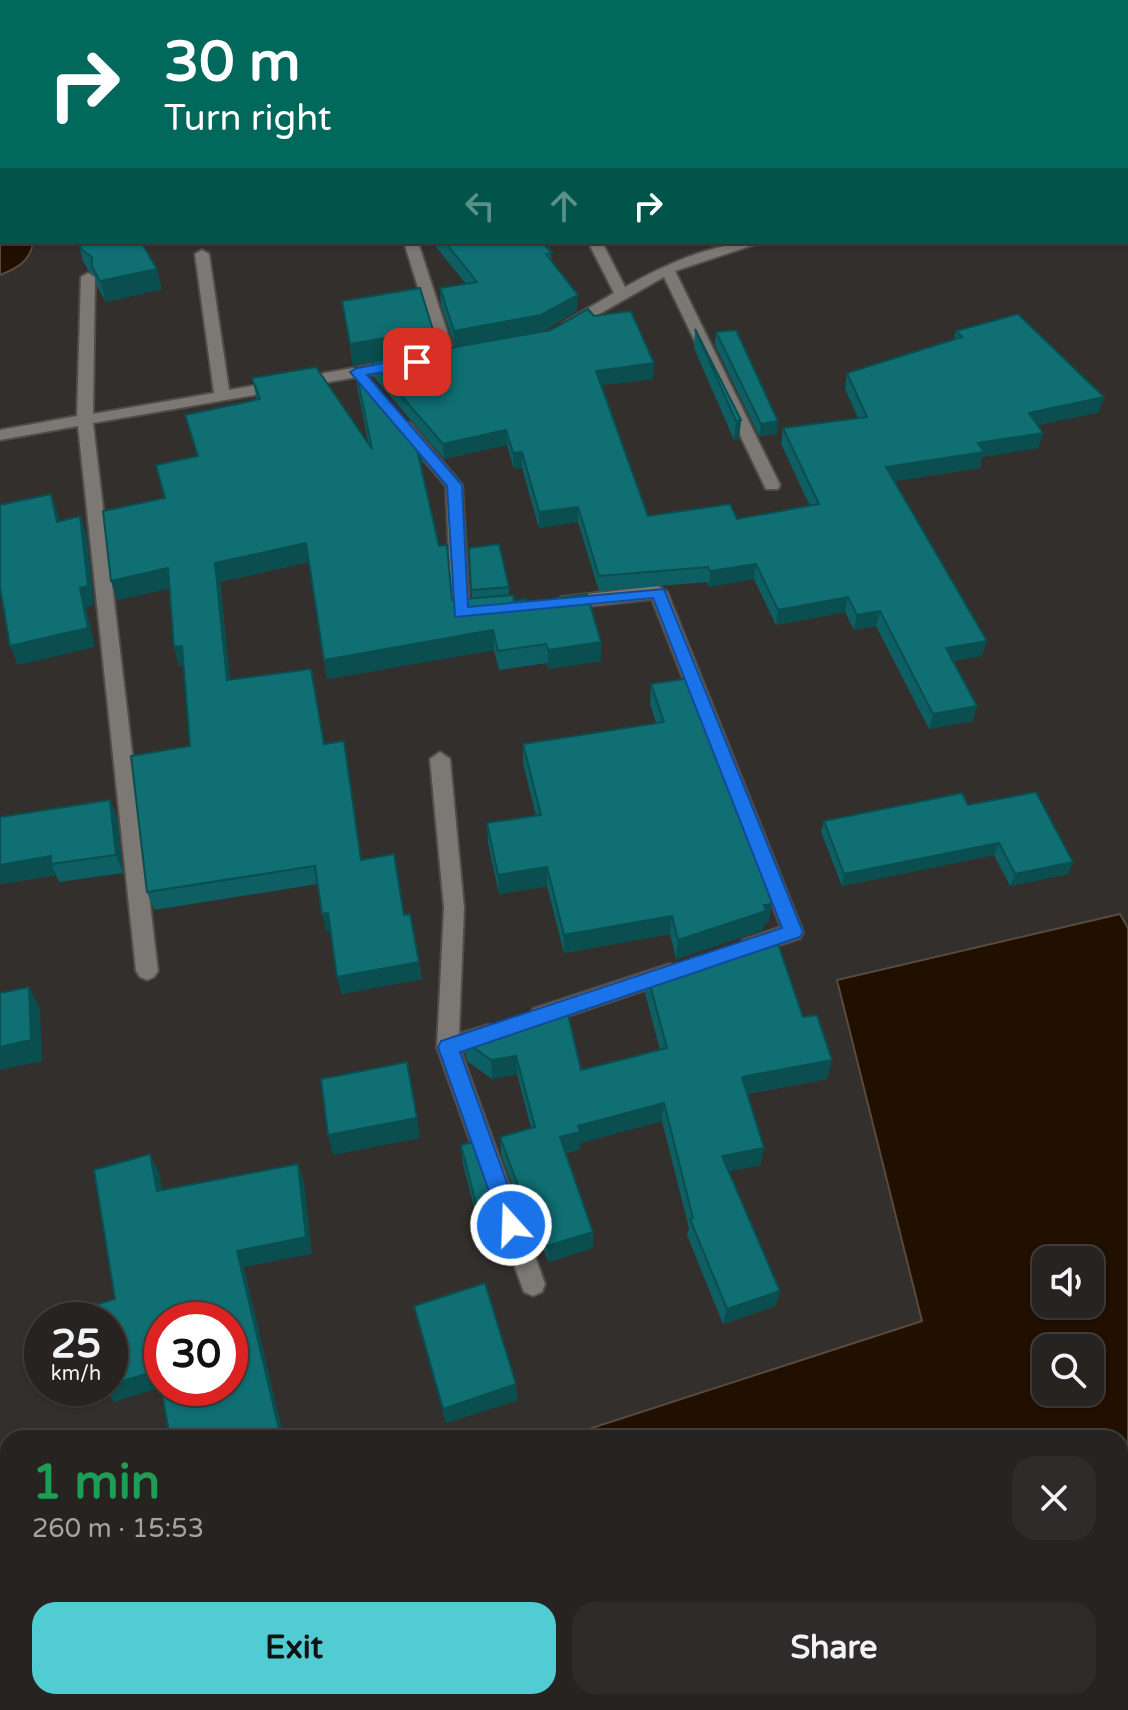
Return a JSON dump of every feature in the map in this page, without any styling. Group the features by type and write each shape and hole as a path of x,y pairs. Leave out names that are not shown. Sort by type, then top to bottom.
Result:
{"street":[{"path":"0,435 439,358 411,244"},
{"path":"596,244 622,295"},
{"path":"558,331 667,269 748,244"},
{"path":"202,254 222,396"},
{"path":"667,269 772,485"},
{"path":"88,277 85,420 147,971"},
{"path":"357,372 377,395"},
{"path":"396,417 454,485 461,613 487,611"},
{"path":"542,605 658,592 793,932 733,952"},
{"path":"440,759 454,908 448,1047 533,1284"},
{"path":"448,1047 688,967"}],"shaded area":[{"path":"0,244 33,244 22,263 0,275"},
{"path":"1120,914 1128,928 1128,1430 586,1430 922,1321 837,980"}],"building":[{"path":"79,244 142,244 157,269 100,281 92,267 92,257"},
{"path":"447,244 544,244 552,253 546,254 578,295 541,315 454,331 440,288 477,282"},
{"path":"420,288 433,330 350,344 342,301"},
{"path":"588,309 594,316 631,311 654,363 596,371 648,516 730,504 737,519 819,504 783,428 867,417 847,373 962,337 956,331 1018,314 1104,397 1029,413 1043,433 978,443 984,452 886,467 987,641 946,648 977,706 933,714 880,611 857,615 848,597 778,610 756,564 710,571 708,567 599,576 578,507 539,512 522,452 513,453 506,430 443,444 372,362 551,330"},
{"path":"695,329 741,420 736,421"},
{"path":"736,330 778,421 761,424 716,332"},
{"path":"355,366 421,444 416,445 439,546 447,545 452,600 513,595 514,601 526,599 527,603 587,594 601,642 548,650 546,644 498,651 493,630 324,660 306,543 215,563 227,680 311,669 324,744 344,741 361,860 394,854 404,915 410,914 419,962 337,977 328,913 322,914 315,866 147,892 131,756 190,746 182,646 174,647 168,568 111,581 103,511 165,498 156,465 198,456 185,415 260,399 252,378 316,367 372,449"},
{"path":"51,494 57,522 80,516 88,586 80,588 88,628 10,646 0,587 0,505"},
{"path":"499,544 509,587 471,590 469,548"},
{"path":"690,678 731,781 772,904 764,905 766,911 678,940 672,916 564,935 547,867 498,875 487,823 541,815 523,744 664,722 651,684"},
{"path":"1036,792 1073,862 1015,874 999,843 844,874 824,821 962,793 968,805"},
{"path":"110,800 116,855 51,864 51,856 0,865 0,817"},
{"path":"774,932 803,1017 817,1015 832,1060 742,1077 764,1148 722,1156 780,1291 727,1309 690,1219 693,1218 664,1103 578,1126 580,1132 560,1137 593,1232 547,1246 529,1191 521,1194 500,1137 535,1127 516,1056 491,1060 466,1042 463,1035 565,1001 581,1070 667,1048 647,974"},
{"path":"29,987 31,1040 0,1047 0,993"},
{"path":"407,1062 417,1118 328,1135 321,1079"},
{"path":"472,1142 493,1199 476,1204 461,1145"},
{"path":"150,1154 157,1191 298,1164 306,1237 237,1251 279,1430 169,1430 164,1406 248,1406 248,1302 144,1302 144,1374 128,1379 128,1302 105,1302 115,1299 94,1170"},
{"path":"485,1283 516,1384 443,1409 414,1306"}],"route":[{"path":"417,362 357,372 454,485 461,613 658,592 793,932 448,1047 511,1225"}]}
